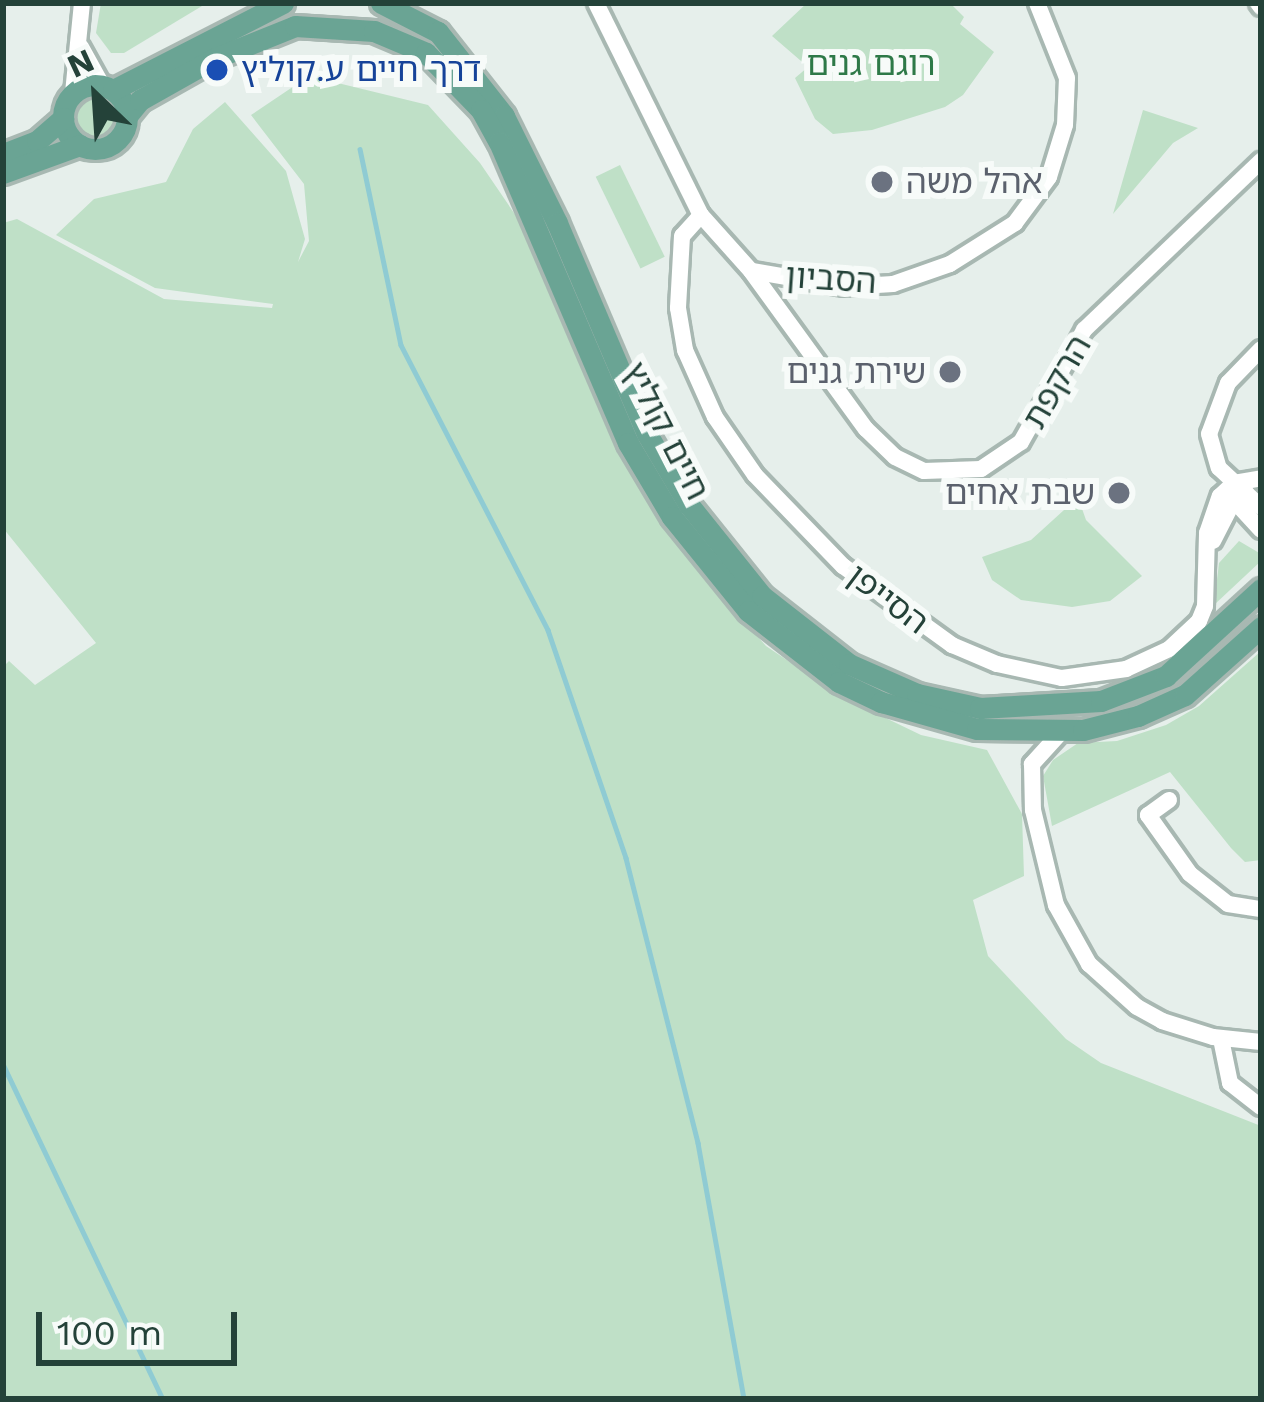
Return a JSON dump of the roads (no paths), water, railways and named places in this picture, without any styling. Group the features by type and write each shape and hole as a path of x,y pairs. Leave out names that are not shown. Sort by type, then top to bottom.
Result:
{"main road":[{"path":"3,154 46,136 63,118 73,94 107,87 253,13 283,3"},
{"name":"חיים קוליץ","path":"381,3 438,32 504,116 557,223 647,434 699,519 763,596 849,664 917,694 980,708 1101,701 1166,676 1261,589"},
{"name":"חיים קוליץ","path":"127,116 140,100 213,59 295,26 374,31 426,53 481,110 499,142 628,443 671,517 718,580 785,644 839,682 880,702 944,724 1062,731 1138,716 1185,695 1261,627"},
{"path":"3,173 80,145 99,148 113,143 127,116 107,87"},
{"path":"63,118 80,145"}],"street":[{"path":"73,94 82,3"},
{"path":"596,3 701,215"},
{"name":"הסביון","path":"751,271 845,287 893,284 918,278 995,240 1034,202 1048,177 1065,125 1066,78 1037,3"},
{"path":"79,40 107,87"},
{"name":"הרקפת","path":"701,215 751,271 880,443 924,471 964,472 997,461 1021,442 1084,330 1261,161"},
{"name":"הסייפן","path":"701,215 682,236 681,338 726,437 843,566 952,645 1009,668 1062,678 1126,669 1169,650 1198,621 1212,514 1243,493"},
{"path":"680,266 690,242 718,234"},
{"path":"1261,350 1228,382 1212,418 1212,456 1261,508"},
{"path":"1243,493 1261,478"},
{"path":"1243,493 1261,530"},
{"path":"1062,731 1037,753 1030,776 1048,880 1071,936 1089,964 1137,1007 1221,1039 1261,1042"},
{"path":"1169,800 1148,815 1190,874 1228,904 1261,909"},
{"path":"1221,1039 1230,1083 1261,1107"}],"waterway":[{"path":"360,149 401,345 548,630 626,858 698,1143 744,1399"},
{"path":"3,1064 163,1399"}],"place":[{"name":"דרך חיים ע.קוליץ","path":"217,70"},
{"name":"אהל משה","path":"882,182"},
{"name":"שירת גנים","path":"950,372"},
{"name":"שבת אחים","path":"1119,493"}],"park label":[{"name":"רוגם גנים","path":"871,64"}]}
